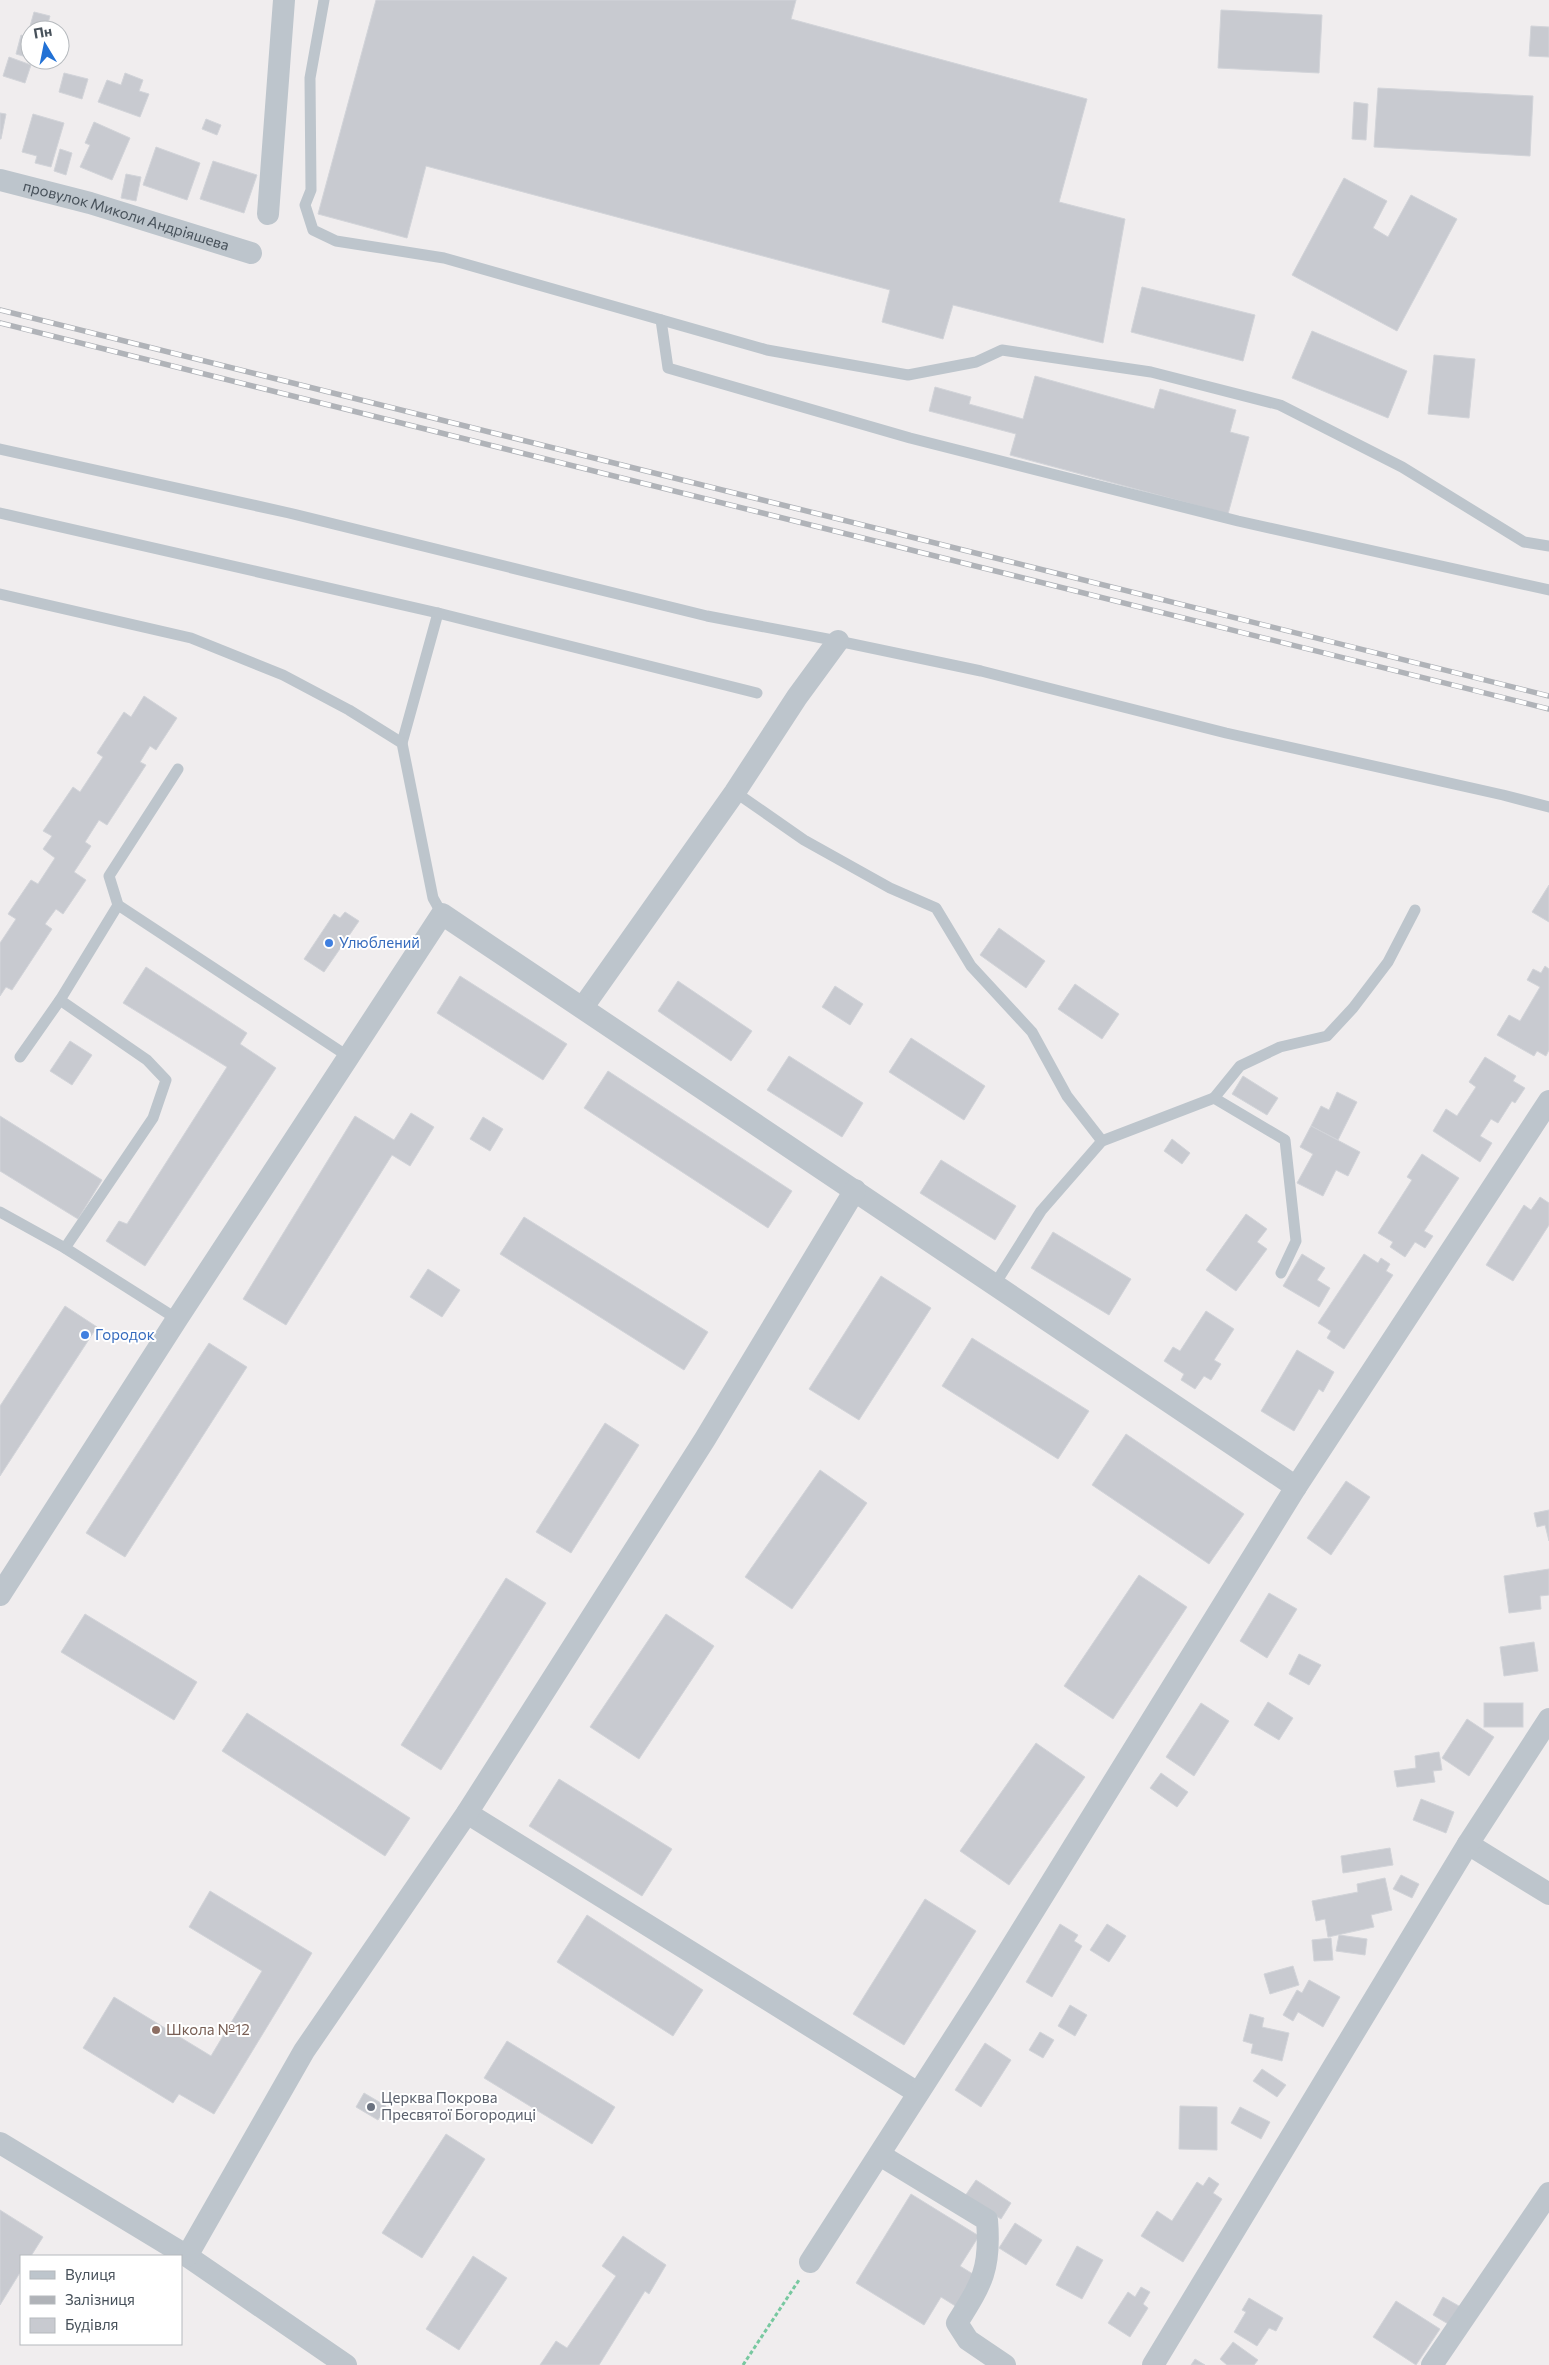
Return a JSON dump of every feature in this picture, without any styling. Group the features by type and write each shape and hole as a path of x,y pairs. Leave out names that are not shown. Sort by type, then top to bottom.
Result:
{"street":[{"path":"268,214 284,0"},
{"name":"провулок Миколи Андріяшева","path":"0,180 90,203 251,253"},
{"path":"582,1007 735,792 797,696 838,640"},
{"path":"0,1595 177,1319 442,914 1296,1487"},
{"path":"810,2262 990,1983 1296,1487 1549,1101"},
{"path":"187,2256 304,2051 466,1813 705,1439 855,1190"},
{"path":"1153,2365 1468,1844 1549,1719"},
{"path":"466,1813 918,2093"},
{"path":"1468,1844 1549,1894"},
{"path":"0,2143 187,2256 346,2365"},
{"path":"880,2155 987,2220 989,2248 981,2285 957,2323 968,2340 1005,2365"},
{"path":"1432,2365 1549,2192"}],"lane":[{"path":"324,0 310,78 311,190 305,205 313,230 336,241 444,258 767,350 908,375 976,362 1002,350 1151,372 1280,405 1402,467 1524,542 1549,546"},
{"path":"660,320 668,368 910,438 1218,516 1549,590"},
{"path":"0,449 289,514 707,616 838,640 981,671 1226,734 1503,794 1549,807"},
{"path":"0,513 438,612 757,693"},
{"path":"0,594 191,638 283,675 349,710 402,744"},
{"path":"438,612 402,744 433,898 442,914"},
{"path":"178,769 109,876 118,905 349,1058"},
{"path":"735,792 804,840 890,888 936,908 971,966 1032,1032 1067,1096 1102,1141"},
{"path":"20,1057 60,1000 118,905"},
{"path":"995,1284 1041,1211 1102,1141 1214,1098 1240,1066 1280,1047 1327,1036 1353,1008 1388,962 1415,910"},
{"path":"60,1000 147,1060 166,1080 153,1118 65,1248"},
{"path":"1214,1098 1285,1140 1296,1241 1281,1273"},
{"path":"0,1212 65,1248 177,1319"}],"path":[{"path":"743,2365 810,2262"}],"building":[{"path":"376,0 796,0 791,19 1087,99 1059,202 1125,219 1103,343 953,305 943,339 882,322 890,290 426,166 407,238 318,214"},
{"path":"1221,10 1322,15 1319,73 1218,68"},
{"path":"34,12 50,16 49,20 32,20"},
{"path":"1531,26 1549,27 1549,57 1529,56"},
{"path":"20,39 20,55 16,54"},
{"path":"9,57 20,61 20,70 29,70 25,83 3,76"},
{"path":"64,73 88,79 82,99 59,92"},
{"path":"125,73 143,80 139,91 149,94 140,117 98,102 107,80 121,85"},
{"path":"1378,88 1533,96 1530,156 1374,147"},
{"path":"1354,102 1368,104 1366,140 1352,139"},
{"path":"0,113 6,114 1,139 0,139"},
{"path":"33,114 64,123 51,167 35,163 37,156 22,152"},
{"path":"206,119 221,125 217,135 202,129"},
{"path":"94,122 130,138 112,180 80,167 90,145 85,143"},
{"path":"156,147 200,163 187,200 143,185"},
{"path":"60,149 72,153 66,175 54,171"},
{"path":"213,161 257,175 244,213 200,199"},
{"path":"126,174 141,177 136,201 121,198"},
{"path":"1344,178 1387,201 1373,228 1388,237 1411,195 1457,219 1397,331 1292,275"},
{"path":"1142,287 1255,315 1243,361 1131,332"},
{"path":"1312,331 1407,371 1388,418 1292,378"},
{"path":"1434,355 1475,359 1469,418 1428,414"},
{"path":"1035,376 1154,409 1160,389 1236,410 1230,432 1249,437 1228,514 1010,455 1016,434 929,411 935,387 971,397 969,404 1023,419"},
{"path":"144,696 177,718 156,750 150,746 140,762 146,765 107,825 99,820 85,842 91,846 74,872 86,880 63,914 56,909 45,924 52,929 12,990 6,987 0,996 0,943 16,919 8,914 31,880 38,884 55,858 43,849 52,836 43,831 73,787 80,792 103,757 97,753 124,712 131,717"},
{"path":"1549,885 1549,922 1532,912"},
{"name":"Улюблений","path":"345,912 359,921 324,972 304,959 334,914 340,918"},
{"path":"999,928 1045,961 1026,988 980,955"},
{"path":"1545,966 1549,969 1549,1050 1546,1056 1537,1051 1534,1056 1497,1035 1509,1015 1520,1021 1540,987 1527,980 1533,969 1541,973"},
{"path":"146,967 247,1033 240,1044 276,1068 145,1266 106,1241 119,1221 127,1224 227,1067 123,1003"},
{"path":"460,976 567,1044 543,1080 437,1013"},
{"path":"678,981 752,1031 731,1061 658,1011"},
{"path":"1075,984 1119,1014 1102,1039 1058,1009"},
{"path":"835,986 863,1004 850,1025 822,1007"},
{"path":"911,1038 985,1086 964,1120 889,1072"},
{"path":"70,1041 92,1055 72,1085 50,1071"},
{"path":"789,1056 863,1103 842,1137 767,1090"},
{"path":"1485,1057 1516,1076 1513,1081 1525,1088 1515,1103 1512,1101 1498,1123 1491,1119 1480,1136 1492,1143 1480,1162 1433,1131 1446,1109 1457,1116 1476,1087 1469,1082"},
{"path":"608,1071 792,1191 768,1228 584,1108"},
{"path":"1243,1076 1278,1098 1267,1115 1232,1094"},
{"path":"1337,1092 1357,1102 1338,1140 1311,1126 1321,1106 1329,1110"},
{"path":"411,1113 434,1127 410,1166 392,1155 286,1325 243,1299 355,1116 394,1140"},
{"path":"0,1116 102,1180 78,1219 0,1171"},
{"path":"483,1117 503,1129 490,1151 470,1139"},
{"path":"1311,1126 1360,1152 1348,1176 1336,1170 1323,1196 1297,1183 1313,1154 1300,1147"},
{"path":"1172,1139 1190,1153 1182,1164 1164,1151"},
{"path":"1422,1154 1459,1178 1424,1231 1433,1236 1425,1248 1415,1242 1405,1257 1390,1247 1393,1242 1378,1233 1412,1180 1407,1177"},
{"path":"941,1160 1016,1206 995,1240 920,1193"},
{"path":"1540,1197 1549,1203 1549,1225 1513,1281 1486,1265 1524,1205 1531,1210"},
{"path":"1246,1214 1267,1229 1257,1242 1267,1249 1236,1291 1206,1270"},
{"path":"524,1217 708,1332 684,1370 500,1254"},
{"path":"1053,1232 1131,1279 1109,1315 1031,1268"},
{"path":"1302,1254 1325,1268 1317,1280 1330,1288 1319,1307 1283,1286"},
{"path":"1364,1254 1378,1263 1381,1258 1390,1264 1386,1271 1393,1275 1344,1349 1327,1338 1331,1331 1318,1323"},
{"path":"428,1269 460,1290 442,1317 410,1297"},
{"path":"881,1276 931,1308 859,1420 809,1389"},
{"path":"65,1306 97,1327 0,1476 0,1406"},
{"path":"1206,1311 1234,1329 1214,1360 1221,1364 1211,1380 1204,1376 1195,1389 1181,1380 1184,1374 1164,1361 1173,1347 1180,1351"},
{"path":"972,1338 1089,1411 1058,1459 942,1386"},
{"path":"209,1343 247,1367 125,1557 86,1533"},
{"path":"1297,1350 1334,1372 1323,1392 1319,1389 1294,1431 1261,1411"},
{"path":"605,1423 639,1445 571,1553 536,1532"},
{"path":"1126,1434 1244,1514 1209,1564 1092,1485"},
{"path":"820,1470 867,1503 792,1609 745,1577"},
{"path":"1346,1481 1370,1497 1331,1555 1307,1538"},
{"path":"1549,1510 1549,1541 1545,1525 1537,1527 1534,1513"},
{"path":"1549,1569 1549,1595 1540,1596 1541,1609 1509,1613 1504,1576"},
{"path":"1139,1575 1187,1607 1113,1719 1064,1686"},
{"path":"506,1578 546,1603 441,1770 401,1745"},
{"path":"1269,1593 1297,1609 1267,1658 1240,1641"},
{"path":"85,1614 197,1682 174,1720 61,1652"},
{"path":"666,1614 714,1646 639,1759 590,1727"},
{"path":"1534,1642 1538,1671 1504,1676 1500,1647"},
{"path":"1299,1654 1321,1665 1309,1685 1289,1674"},
{"path":"1268,1702 1293,1718 1279,1740 1254,1725"},
{"path":"1201,1703 1229,1721 1194,1776 1166,1757"},
{"path":"1484,1703 1523,1703 1523,1727 1484,1727"},
{"path":"247,1713 410,1818 385,1856 222,1751"},
{"path":"1467,1719 1494,1737 1469,1776 1442,1758"},
{"path":"1036,1743 1085,1777 1009,1885 960,1851"},
{"path":"1439,1752 1442,1770 1433,1771 1435,1782 1397,1787 1394,1771 1416,1768 1415,1756"},
{"path":"1161,1773 1188,1792 1177,1807 1150,1788"},
{"path":"559,1779 672,1849 642,1896 529,1826"},
{"path":"1421,1799 1454,1812 1446,1833 1413,1820"},
{"path":"1390,1848 1393,1865 1343,1873 1341,1856"},
{"path":"1401,1875 1419,1884 1412,1898 1393,1889"},
{"path":"1385,1878 1392,1910 1371,1915 1374,1927 1328,1937 1325,1919 1316,1921 1312,1901 1358,1892 1357,1884"},
{"path":"210,1891 312,1953 214,2114 179,2094 173,2103 83,2048 114,1997 211,2056 262,1971 189,1927"},
{"path":"925,1899 976,1931 904,2045 853,2014"},
{"path":"587,1915 703,1990 673,2036 557,1962"},
{"path":"1060,1924 1078,1935 1074,1941 1082,1946 1052,1997 1026,1982"},
{"path":"1107,1924 1126,1936 1109,1962 1090,1950"},
{"path":"1339,1935 1367,1939 1365,1955 1336,1951"},
{"path":"1331,1938 1333,1960 1314,1961 1312,1940"},
{"path":"1293,1966 1299,1985 1270,1994 1264,1974"},
{"path":"1309,1980 1340,1997 1323,2027 1298,2012 1293,2021 1283,2015 1297,1990 1302,1993"},
{"path":"1070,2005 1087,2015 1075,2036 1058,2026"},
{"path":"1250,2014 1264,2018 1262,2027 1289,2033 1282,2061 1251,2053 1253,2044 1243,2041"},
{"path":"1040,2032 1054,2040 1043,2058 1029,2050"},
{"path":"507,2041 615,2107 592,2144 484,2078"},
{"path":"985,2043 1011,2060 981,2107 955,2090"},
{"path":"1262,2069 1286,2085 1277,2097 1253,2081"},
{"name":"Церква Покрова Пресвятої Богородиці","path":"364,2093 386,2106 378,2120 356,2107"},
{"path":"1180,2106 1217,2107 1217,2150 1179,2149"},
{"path":"1240,2107 1270,2122 1261,2139 1231,2123"},
{"path":"446,2134 485,2159 422,2258 382,2233"},
{"path":"1209,2177 1219,2184 1213,2193 1222,2199 1183,2262 1141,2236 1157,2211 1172,2221 1197,2182 1203,2186"},
{"path":"976,2180 1011,2203 1001,2219 965,2196"},
{"path":"911,2194 979,2236 960,2266 976,2276 957,2307 941,2297 924,2325 856,2283"},
{"path":"0,2210 43,2237 32,2255 20,2255 20,2273 0,2305"},
{"path":"1015,2223 1042,2240 1026,2265 999,2248"},
{"path":"623,2236 666,2265 649,2294 645,2291 599,2365 540,2365 556,2341 567,2348 616,2276 602,2266"},
{"path":"1077,2246 1103,2260 1082,2299 1056,2285"},
{"path":"473,2256 507,2278 459,2350 426,2329"},
{"path":"1141,2287 1150,2292 1143,2304 1148,2308 1130,2337 1108,2323 1128,2292 1135,2297"},
{"path":"1443,2297 1466,2310 1455,2328 1433,2315"},
{"path":"1249,2298 1283,2318 1276,2331 1269,2328 1257,2346 1234,2332 1246,2312 1242,2310"},
{"path":"1396,2301 1440,2329 1416,2365 1373,2337"},
{"path":"1233,2342 1258,2360 1254,2365 1227,2365 1220,2359"},
{"path":"1195,2359 1205,2365 1191,2365"}],"railway":[{"path":"0,310 1549,696"},
{"path":"0,323 1549,709"}],"place":[{"name":"Улюблений","path":"329,943"},
{"name":"Городок","path":"85,1335"},
{"name":"Школа №12","path":"156,2030"},
{"name":"Церква Покрова Пресвятої Богородиці","path":"371,2107"}]}
